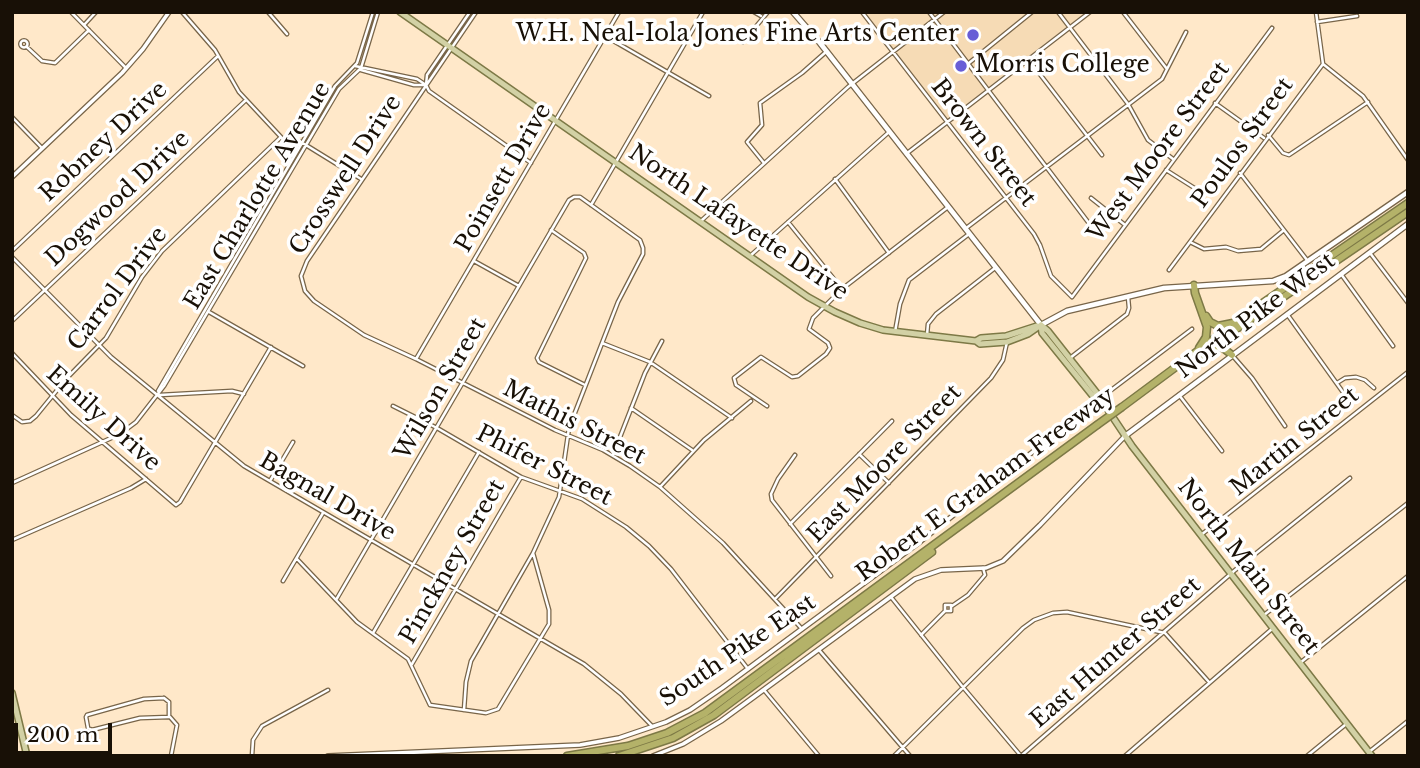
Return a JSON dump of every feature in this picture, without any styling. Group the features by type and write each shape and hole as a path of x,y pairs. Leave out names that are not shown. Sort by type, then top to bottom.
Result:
{"highway":[{"name":"Robert E Graham Freeway","path":"567,756 612,750 640,742 667,733 705,713 1239,323 1408,203"},
{"name":"Robert E Graham Freeway","path":"1239,323 1408,212"},
{"path":"1194,285 1207,331 1195,356"},
{"path":"1198,303 1210,322 1218,327 1239,323"},
{"path":"1229,353 1227,338 1239,323"},
{"path":"1195,356 1218,346 1229,353"},
{"name":"Robert E Graham Freeway","path":"619,756 673,738 714,715 1031,476"}],"main road":[{"name":"North Lafayette Drive","path":"400,12 824,306 860,323 895,332 978,342 1007,342 1028,334 1041,325"},
{"path":"793,12 827,51 1099,399"},
{"path":"978,342 981,338 1006,336 1041,325 1067,311 1164,288 1261,284 1273,281 1286,276 1408,192"},
{"name":"North Pike West","path":"1125,436 1229,353 1287,314 1408,224"},
{"path":"1041,325 1042,333 1092,395 1099,399"},
{"name":"North Main Street","path":"1099,399 1370,754"},
{"path":"12,693 27,756"}],"street":[{"path":"71,12 127,68"},
{"path":"84,25 96,12"},
{"path":"12,177 127,68 169,12"},
{"path":"183,12 218,56 234,85 295,152"},
{"path":"268,12 287,34"},
{"name":"East Charlotte Avenue","path":"157,394 163,379 337,82 355,66 376,12"},
{"name":"East Charlotte Avenue","path":"12,483 104,443 134,424 167,382 341,85 360,68 376,12"},
{"name":"Crosswell Drive","path":"302,286 301,276 307,261 426,85 426,75 450,47 474,12"},
{"name":"Poinsett Drive","path":"416,359 618,12"},
{"path":"464,710 471,661 533,553 554,510 561,492 568,436 585,386 620,298 643,254 643,244 637,236 591,205 704,12"},
{"path":"754,12 761,16"},
{"path":"743,42 768,12"},
{"name":"Brown Street","path":"862,12 1038,241 1051,276 1072,297"},
{"path":"929,12 1088,222"},
{"path":"701,222 852,83 944,12"},
{"path":"968,64 1032,12"},
{"path":"1058,12 1128,104 1148,140 1173,159"},
{"path":"906,154 1090,12"},
{"path":"1123,12 1167,69"},
{"path":"1316,12 1323,64 1368,102 1408,160"},
{"path":"1317,22 1357,16"},
{"name":"West Moore Street","path":"1072,297 1272,28"},
{"path":"27,47 42,61 55,63 89,30"},
{"path":"895,332 900,304 909,279 1005,199 1161,79 1186,32"},
{"path":"604,36 709,96"},
{"path":"764,163 747,142 762,125 760,103 827,51"},
{"name":"Robney Drive","path":"12,251 218,56"},
{"path":"1028,60 1102,155"},
{"name":"Poulos Street","path":"1169,270 1323,64"},
{"path":"355,66 414,85 426,85"},
{"path":"360,68 417,79 426,85 429,91 531,163"},
{"name":"Dogwood Drive","path":"12,321 246,100"},
{"path":"1268,135 1289,155 1368,102"},
{"path":"1215,103 1265,139"},
{"path":"12,117 42,148"},
{"path":"750,256 889,132"},
{"name":"Carrol Drive","path":"12,415 22,422 32,420 99,346 162,251 281,137"},
{"path":"302,142 362,179"},
{"path":"1166,170 1196,189"},
{"path":"1240,173 1307,260"},
{"path":"835,179 889,253"},
{"name":"Wilson Street","path":"336,600 569,200 580,197 591,205"},
{"path":"1091,198 1125,225"},
{"path":"767,407 736,385 734,378 761,357 790,376 798,376 827,354 830,348 828,343 809,329 813,318 842,289 948,207"},
{"path":"788,222 842,289"},
{"path":"551,230 584,253 585,259 537,358 539,362 585,386"},
{"path":"1190,242 1200,248 1226,247 1238,251 1261,249 1284,230"},
{"path":"1369,253 1408,303"},
{"name":"Bagnal Drive","path":"12,257 99,346 244,466 598,675 653,727"},
{"path":"474,261 519,286"},
{"path":"928,335 928,324 933,317 995,268"},
{"path":"1341,274 1393,346"},
{"name":"Mathis Street","path":"302,286 314,301 355,330 568,436 612,455 660,487 723,543 802,629"},
{"path":"1070,359 1126,314 1129,308 1128,297"},
{"path":"208,311 303,366"},
{"path":"1287,314 1350,402"},
{"path":"1099,399 1192,330"},
{"path":"612,455 650,362 662,341"},
{"name":"East Moore Street","path":"775,599 991,378 1003,360 1007,342"},
{"path":"602,343 650,362 732,418"},
{"path":"215,442 271,347"},
{"name":"Emily Drive","path":"12,353 52,397 174,504 177,504 215,442"},
{"path":"1229,353 1252,378 1284,426"},
{"path":"12,366 18,361"},
{"name":"Martin Street","path":"1201,535 1408,372"},
{"path":"1337,383 1345,378 1356,377 1366,380 1374,388"},
{"path":"157,394 166,397 232,391 244,394"},
{"path":"1179,395 1222,451"},
{"name":"South Pike East","path":"328,756 580,745 619,738 653,727 690,709 748,669 949,520 1099,399"},
{"path":"660,487 693,450 751,401"},
{"name":"Phifer Street","path":"393,405 522,477 594,505 649,546 681,582 748,669"},
{"path":"631,408 693,450"},
{"path":"790,524 892,421"},
{"path":"653,756 704,732 915,579 950,568 983,568 997,564 1009,556 1125,436"},
{"path":"270,482 293,442"},
{"path":"372,633 479,452"},
{"path":"859,454 889,483"},
{"path":"795,455 771,494 773,502 831,576"},
{"name":"Pinckney Street","path":"412,664 522,477"},
{"name":"East Hunter Street","path":"1021,756 1231,574 1350,478"},
{"path":"12,540 146,479"},
{"path":"1264,616 1408,503"},
{"path":"283,582 323,513"},
{"path":"296,559 357,622 412,664 430,705 486,713 498,709 548,624 549,613 533,553"},
{"path":"921,635 945,611 950,612 952,606 968,595 985,575 983,568"},
{"path":"1300,663 1408,576"},
{"path":"891,597 1021,756"},
{"path":"894,756 1023,628 1046,614 1067,612 1165,633 1209,682"},
{"path":"1125,756 1273,628"},
{"path":"819,650 909,756"},
{"path":"252,756 253,740 262,726 328,690"},
{"path":"764,690 819,756"},
{"path":"169,717 140,718 92,730 88,728 86,717 144,699 161,698 169,702 169,717 177,725 171,756"},
{"path":"1370,754 1408,720"},
{"path":"1307,756 1347,724"}],"shaded area":[{"name":"Morris College","path":"865,12 1086,12 947,119"}],"place":[{"name":"W.H. Neal-Iola Jones Fine Arts Center","path":"973,35"},
{"name":"Morris College","path":"961,66"}]}
